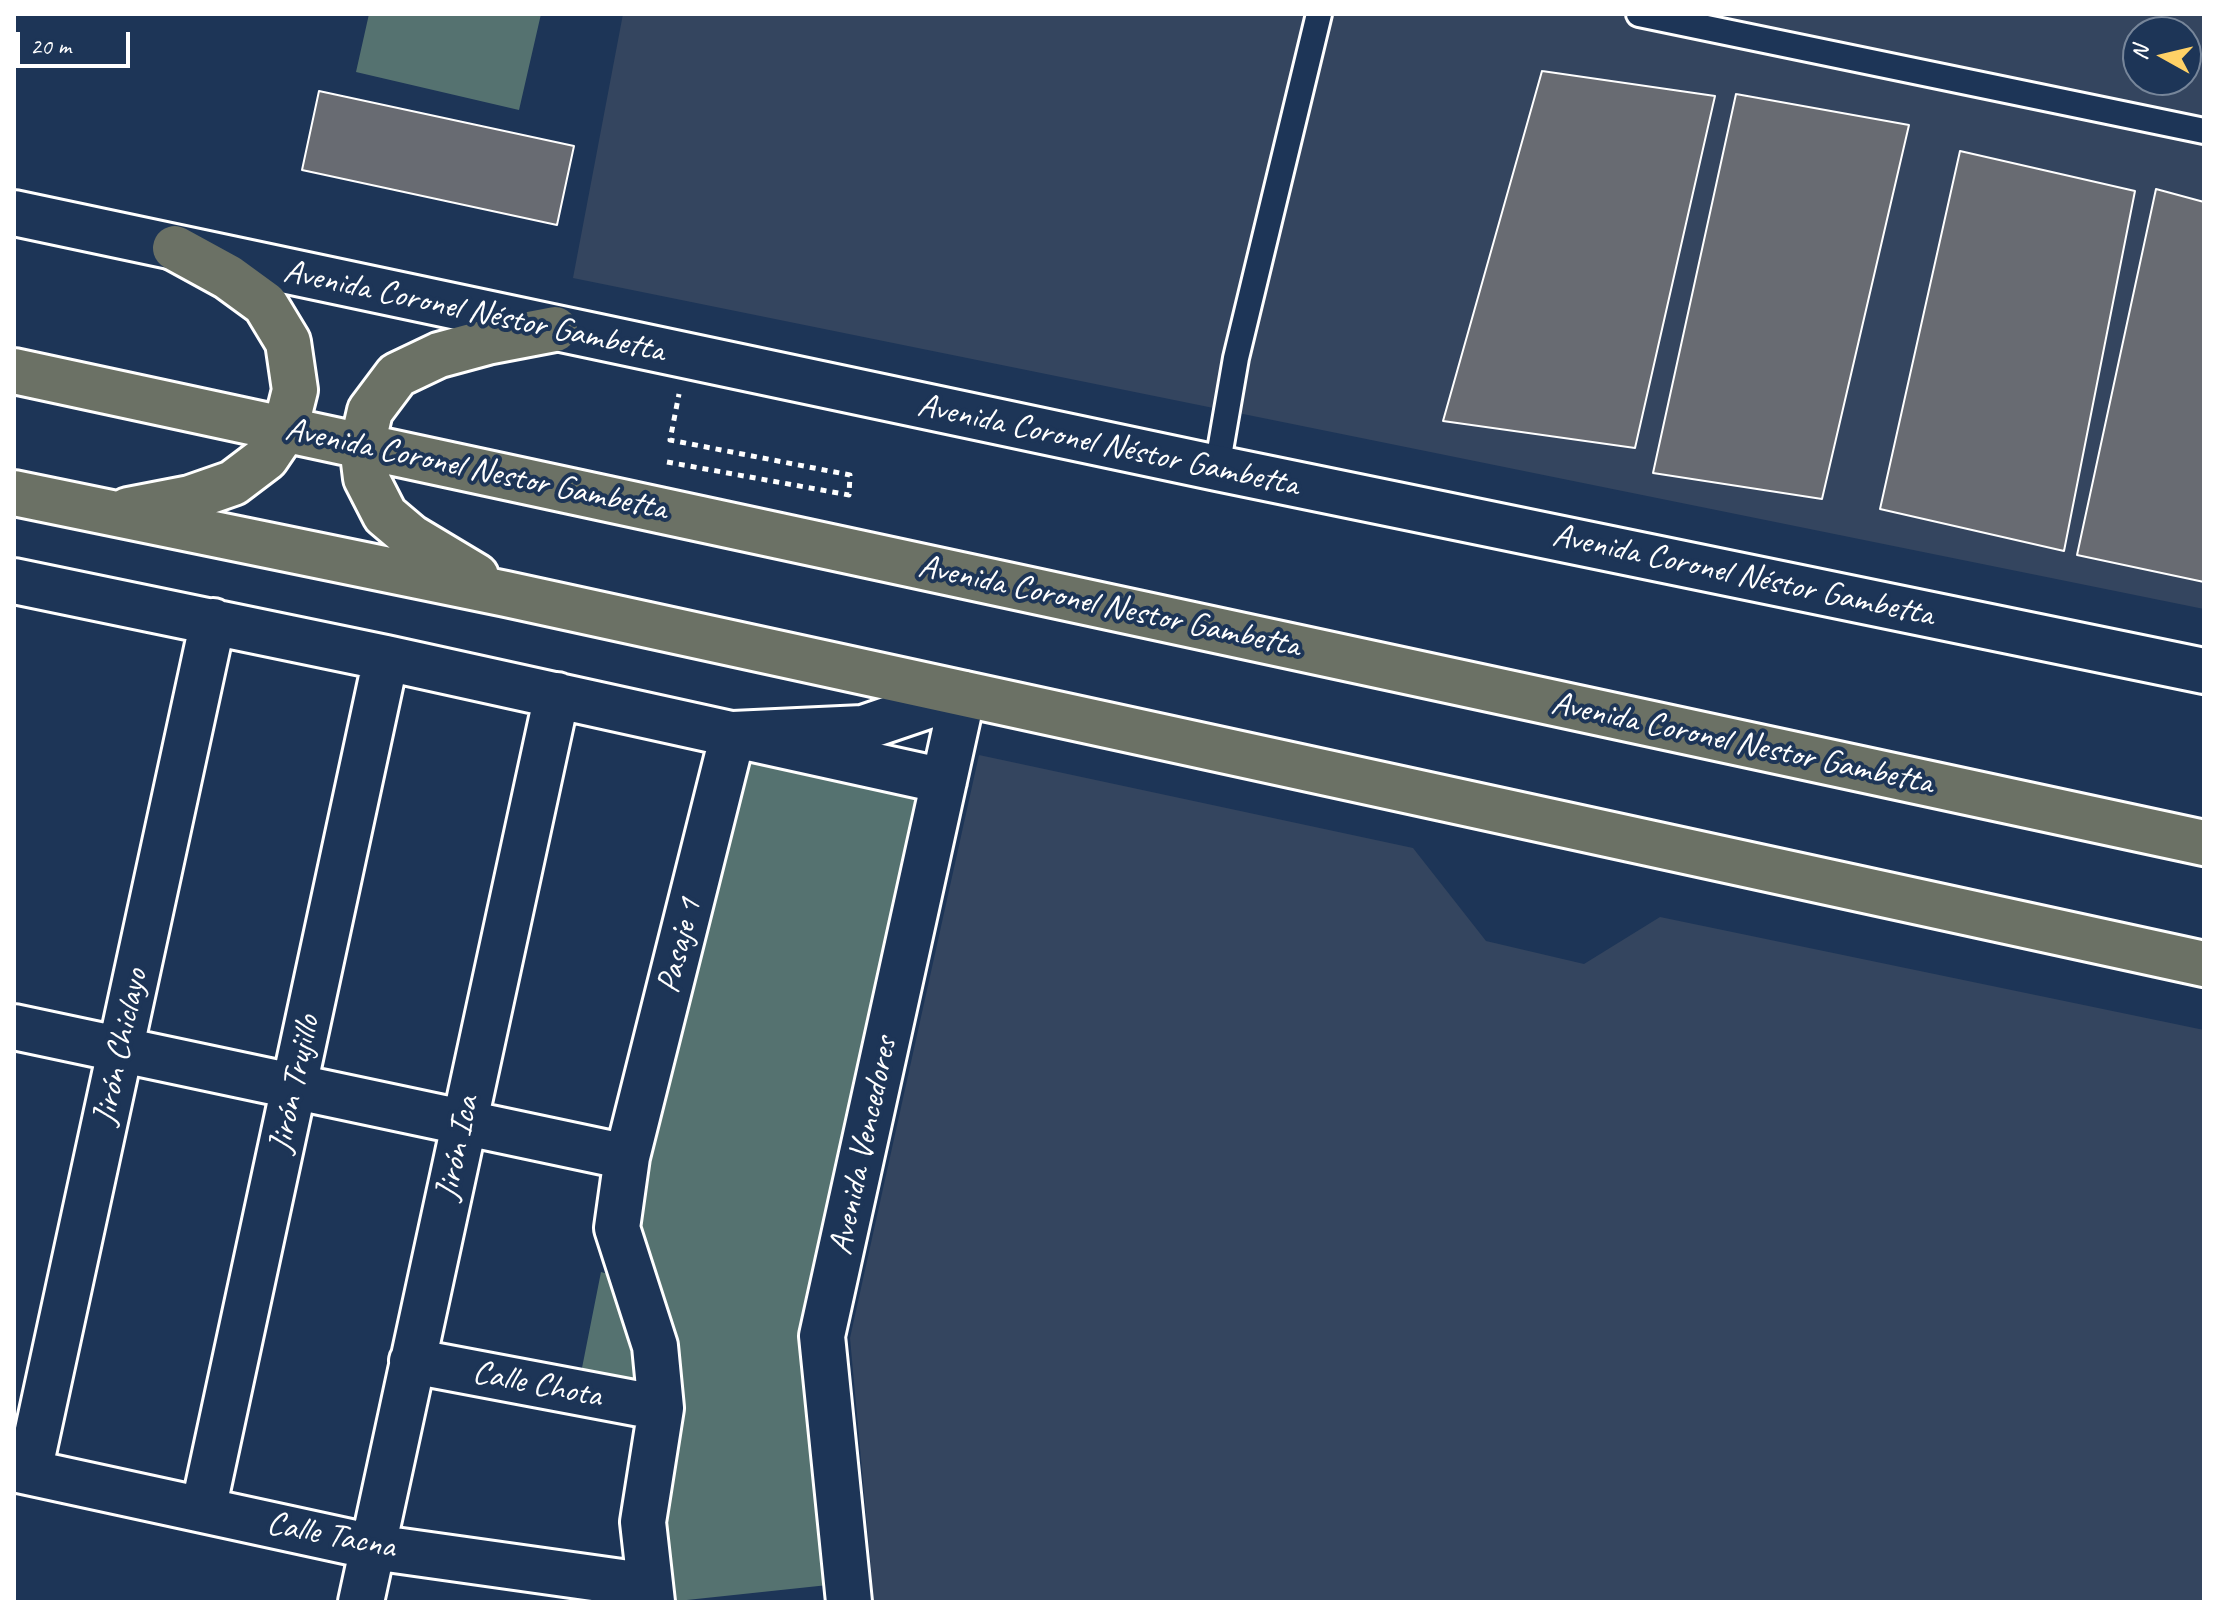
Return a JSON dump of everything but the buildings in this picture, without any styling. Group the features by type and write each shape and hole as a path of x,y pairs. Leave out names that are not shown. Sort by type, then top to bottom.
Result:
{"highway":[{"path":"110,514 190,498 233,483 266,458 285,430 295,390 288,342 265,304 228,277 175,248"},
{"path":"506,594 411,537 385,515 366,478 362,446 370,411 397,375 439,355 555,329"},
{"name":"Avenida Coronel Nestor Gambetta","path":"14,371 2204,843"},
{"path":"14,493 506,594 2204,964"}],"street":[{"name":"Avenida Coronel Néstor Gambetta","path":"14,213 686,357 2204,671"},
{"path":"14,581 386,658 944,781"},
{"name":"Jirón Chiclayo","path":"22,1470 120,1049 213,621"},
{"name":"Jirón Trujillo","path":"203,1510 386,658"},
{"path":"733,734 863,728 963,694"},
{"name":"Avenida Vencedores","path":"849,1602 822,1336 963,694"},
{"name":"Jirón Ica","path":"361,1602 557,695"},
{"name":"Pasaje 1","path":"651,1594 643,1522 661,1408 655,1346 617,1228 627,1157 733,734"},
{"path":"14,1027 627,1157"},
{"name":"Calle Chota","path":"412,1361 661,1408"},
{"name":"Calle Tacna","path":"22,1470 373,1547 651,1594"}],"lane":[{"path":"1217,468 1236,358 1319,14"},
{"path":"1639,14 2204,131"}],"path":[{"path":"667,462 849,495 850,475 670,440 686,357"}],"shaded area":[{"path":"623,14 2204,14 2204,609 573,278"},
{"path":"979,755 1413,848 1486,941 1584,964 1660,917 2204,1030 2204,1602 874,1602 850,1338"}],"green space":[{"path":"369,14 541,14 519,110 356,72"},
{"path":"741,751 919,782 808,1334 828,1585 668,1602 633,1232"},
{"path":"601,1272 608,1274 641,1386 581,1373"}]}
